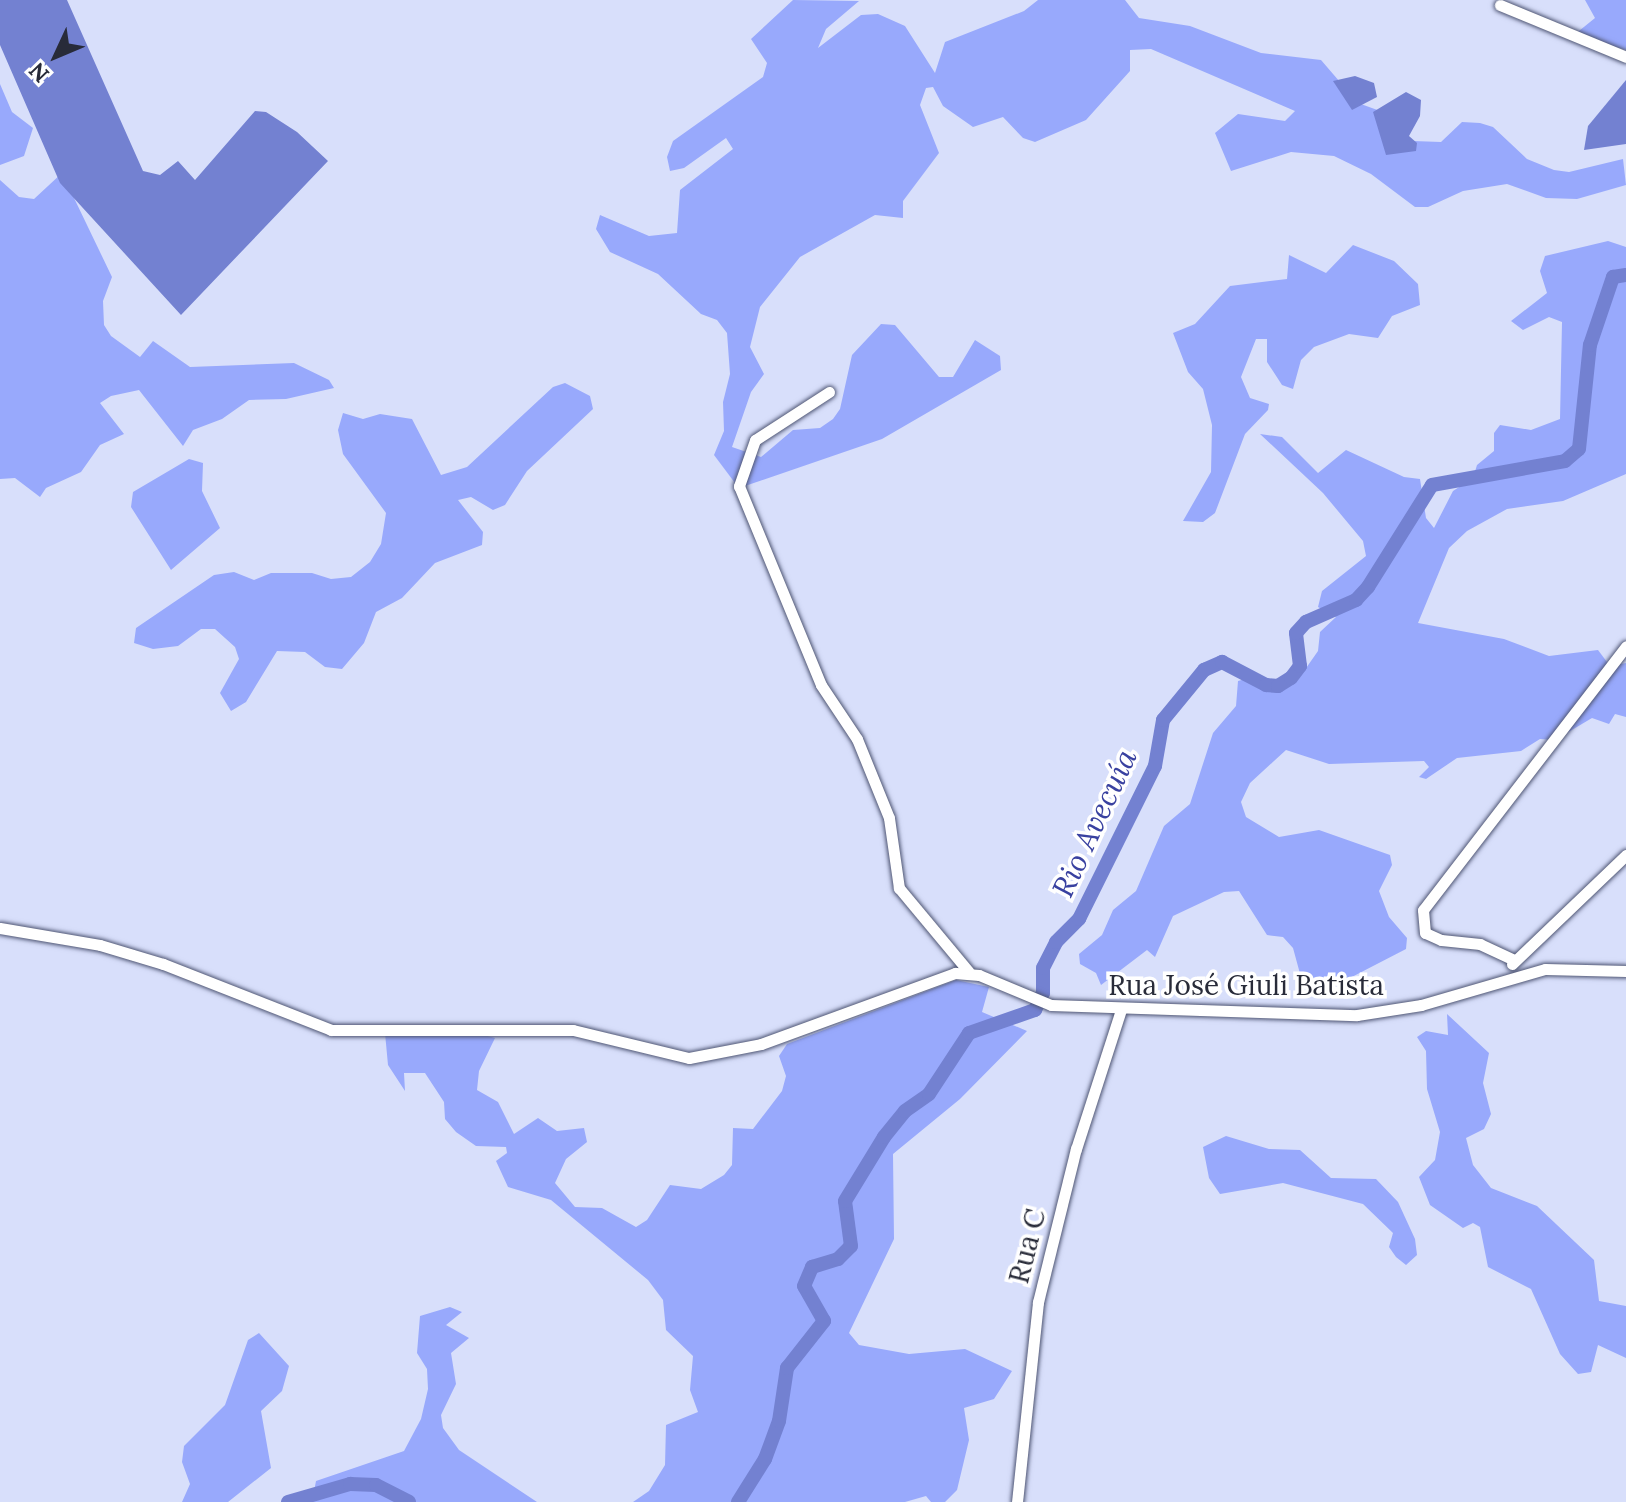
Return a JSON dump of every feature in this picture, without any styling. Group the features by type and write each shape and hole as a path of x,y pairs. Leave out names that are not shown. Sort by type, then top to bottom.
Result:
{"street":[{"path":"1500,5 1626,57"},
{"path":"829,392 755,440 739,486 821,685 857,739 889,818 899,888 969,972"},
{"path":"1512,959 1480,944 1441,940 1425,933 1423,910 1626,646"},
{"path":"1511,977 1512,959 1626,855"},
{"path":"0,928 100,945 163,964 331,1030 573,1030 689,1058 761,1044 942,976 969,972"},
{"name":"Rua José Giuli Batista","path":"969,972 1051,1005 1121,1010 1379,1014 1545,969 1626,971"},
{"name":"Rua C","path":"1017,1502 1038,1302 1076,1149 1121,1010"}],"shaded area":[{"path":"0,0 67,0 143,171 160,175 178,161 195,180 255,111 266,112 297,132 328,161 181,315 60,183 0,45"},
{"path":"793,0 859,1 826,29 818,48 861,15 878,14 905,26 935,73 945,42 1024,11 1038,0 1125,0 1139,18 1190,26 1261,53 1321,60 1358,103 1383,112 1413,141 1441,142 1462,122 1480,123 1493,127 1527,159 1554,170 1569,172 1623,159 1626,185 1577,199 1546,198 1507,184 1463,191 1428,207 1415,207 1371,174 1334,156 1291,152 1231,171 1215,133 1238,114 1285,121 1295,111 1151,49 1130,50 1130,71 1086,120 1035,142 1023,138 1003,117 973,127 943,106 933,87 926,88 920,105 939,153 903,201 903,218 875,215 800,257 760,307 750,347 764,374 751,392 732,447 761,457 793,430 820,428 833,419 840,409 852,355 881,324 895,325 939,377 953,377 975,340 1000,356 1001,370 882,439 745,486 735,483 714,455 724,431 723,402 730,374 727,333 717,320 701,314 658,274 610,252 596,229 600,215 649,236 677,233 680,190 733,149 726,138 684,168 670,171 667,157 673,141 763,77 767,63 751,39"},
{"path":"1585,0 1626,0 1626,50 1574,35 1595,18"},
{"path":"1355,76 1374,83 1377,97 1352,110 1333,81"},
{"path":"1626,80 1626,144 1584,150 1588,126"},
{"path":"0,84 12,112 33,128 24,156 0,165"},
{"path":"1406,92 1421,100 1420,116 1409,136 1417,143 1416,151 1386,155 1373,112"},
{"path":"62,173 112,277 103,301 104,325 111,336 140,357 153,341 190,367 294,363 329,380 334,388 286,399 249,400 222,419 193,430 183,446 139,390 111,396 100,403 124,434 100,445 81,472 46,488 40,497 15,478 0,479 0,180 19,197 34,199"},
{"path":"1608,241 1626,247 1626,474 1563,501 1507,509 1467,531 1449,548 1418,623 1504,639 1549,656 1598,650 1610,666 1626,663 1626,717 1615,714 1609,724 1592,718 1555,740 1540,739 1521,751 1457,758 1426,779 1419,777 1429,767 1424,761 1329,764 1286,750 1250,783 1241,802 1246,817 1279,837 1319,830 1390,855 1392,865 1379,891 1389,917 1407,938 1406,949 1346,980 1313,985 1302,981 1293,948 1283,937 1267,935 1239,891 1224,892 1173,916 1155,957 1147,950 1101,985 1096,973 1080,964 1079,954 1102,935 1113,910 1136,891 1164,826 1190,804 1213,733 1236,706 1238,681 1249,678 1277,690 1297,681 1318,651 1320,632 1336,617 1318,607 1322,591 1366,556 1363,541 1323,493 1260,434 1282,437 1318,473 1346,450 1404,477 1420,479 1426,518 1434,528 1453,491 1473,478 1477,465 1494,451 1494,433 1500,425 1531,430 1560,419 1562,322 1549,317 1523,330 1511,321 1547,293 1540,271 1545,256"},
{"path":"1353,245 1394,261 1418,284 1420,305 1392,316 1378,338 1349,334 1314,347 1301,360 1293,389 1282,385 1267,362 1267,339 1256,339 1241,377 1250,398 1269,404 1268,410 1245,434 1215,513 1203,522 1183,521 1211,472 1212,425 1203,389 1188,372 1173,333 1195,324 1230,286 1287,279 1289,255 1326,273"},
{"path":"565,383 590,396 593,409 527,471 505,505 493,510 471,497 458,500 483,532 482,545 435,563 402,598 376,612 364,643 342,669 325,667 305,652 277,651 246,702 231,711 220,693 239,659 235,647 215,629 201,629 178,646 153,649 134,643 136,628 214,575 234,572 254,580 271,573 312,573 331,579 351,577 370,562 381,544 386,513 343,454 338,430 343,413 363,419 380,414 412,419 441,475 467,467 553,387"},
{"path":"189,459 203,463 202,491 220,528 171,570 131,507 133,492"},
{"path":"956,980 989,987 982,1012 1027,1031 960,1099 893,1154 894,1239 849,1333 859,1345 909,1354 965,1349 1012,1371 994,1399 964,1408 969,1440 957,1490 945,1502 931,1502 926,1496 905,1502 633,1502 649,1491 665,1465 666,1425 698,1412 690,1390 693,1356 666,1330 663,1300 648,1280 551,1200 508,1187 496,1161 507,1153 506,1147 476,1146 456,1132 445,1119 444,1102 425,1073 404,1073 405,1091 388,1065 385,1033 473,1032 495,1038 479,1071 477,1090 498,1102 514,1134 538,1118 557,1131 584,1128 587,1142 566,1159 555,1183 575,1207 602,1208 636,1227 647,1220 670,1185 701,1189 724,1175 732,1165 733,1128 753,1129 782,1091 786,1076 779,1056 787,1044"},
{"path":"1447,1014 1489,1053 1483,1083 1491,1114 1484,1129 1466,1138 1473,1165 1491,1188 1537,1206 1594,1260 1599,1301 1626,1306 1626,1358 1598,1345 1591,1372 1578,1374 1560,1354 1531,1289 1488,1267 1480,1227 1473,1223 1463,1228 1430,1205 1419,1177 1435,1160 1440,1132 1427,1089 1426,1051 1417,1037 1426,1031 1448,1035"},
{"path":"1226,1136 1269,1149 1300,1150 1331,1178 1376,1179 1398,1202 1415,1239 1417,1255 1406,1265 1396,1257 1389,1247 1393,1233 1363,1204 1283,1183 1220,1194 1209,1178 1203,1147"},
{"path":"450,1307 462,1312 446,1325 469,1338 451,1353 456,1384 441,1415 443,1428 459,1450 537,1502 312,1502 316,1481 404,1451 421,1419 428,1389 427,1369 417,1353 420,1316"},
{"path":"259,1333 289,1366 282,1391 261,1411 271,1468 228,1502 182,1502 190,1484 182,1462 184,1446 225,1405 248,1340"}],"waterway":[{"name":"Rio Avecuía","path":"738,1502 765,1459 779,1421 787,1368 824,1321 804,1286 812,1267 838,1259 851,1246 845,1201 884,1137 905,1111 929,1094 969,1033 1035,1010 1043,993 1043,968 1056,942 1079,919 1155,766 1163,720 1204,670 1222,662 1266,685 1278,686 1291,678 1300,666 1296,633 1306,622 1356,600 1368,587 1432,485 1565,461 1579,449 1590,345 1613,277 1626,275"},
{"name":"Rio Avecuía","path":"288,1502 350,1484 376,1485 409,1502"}]}
